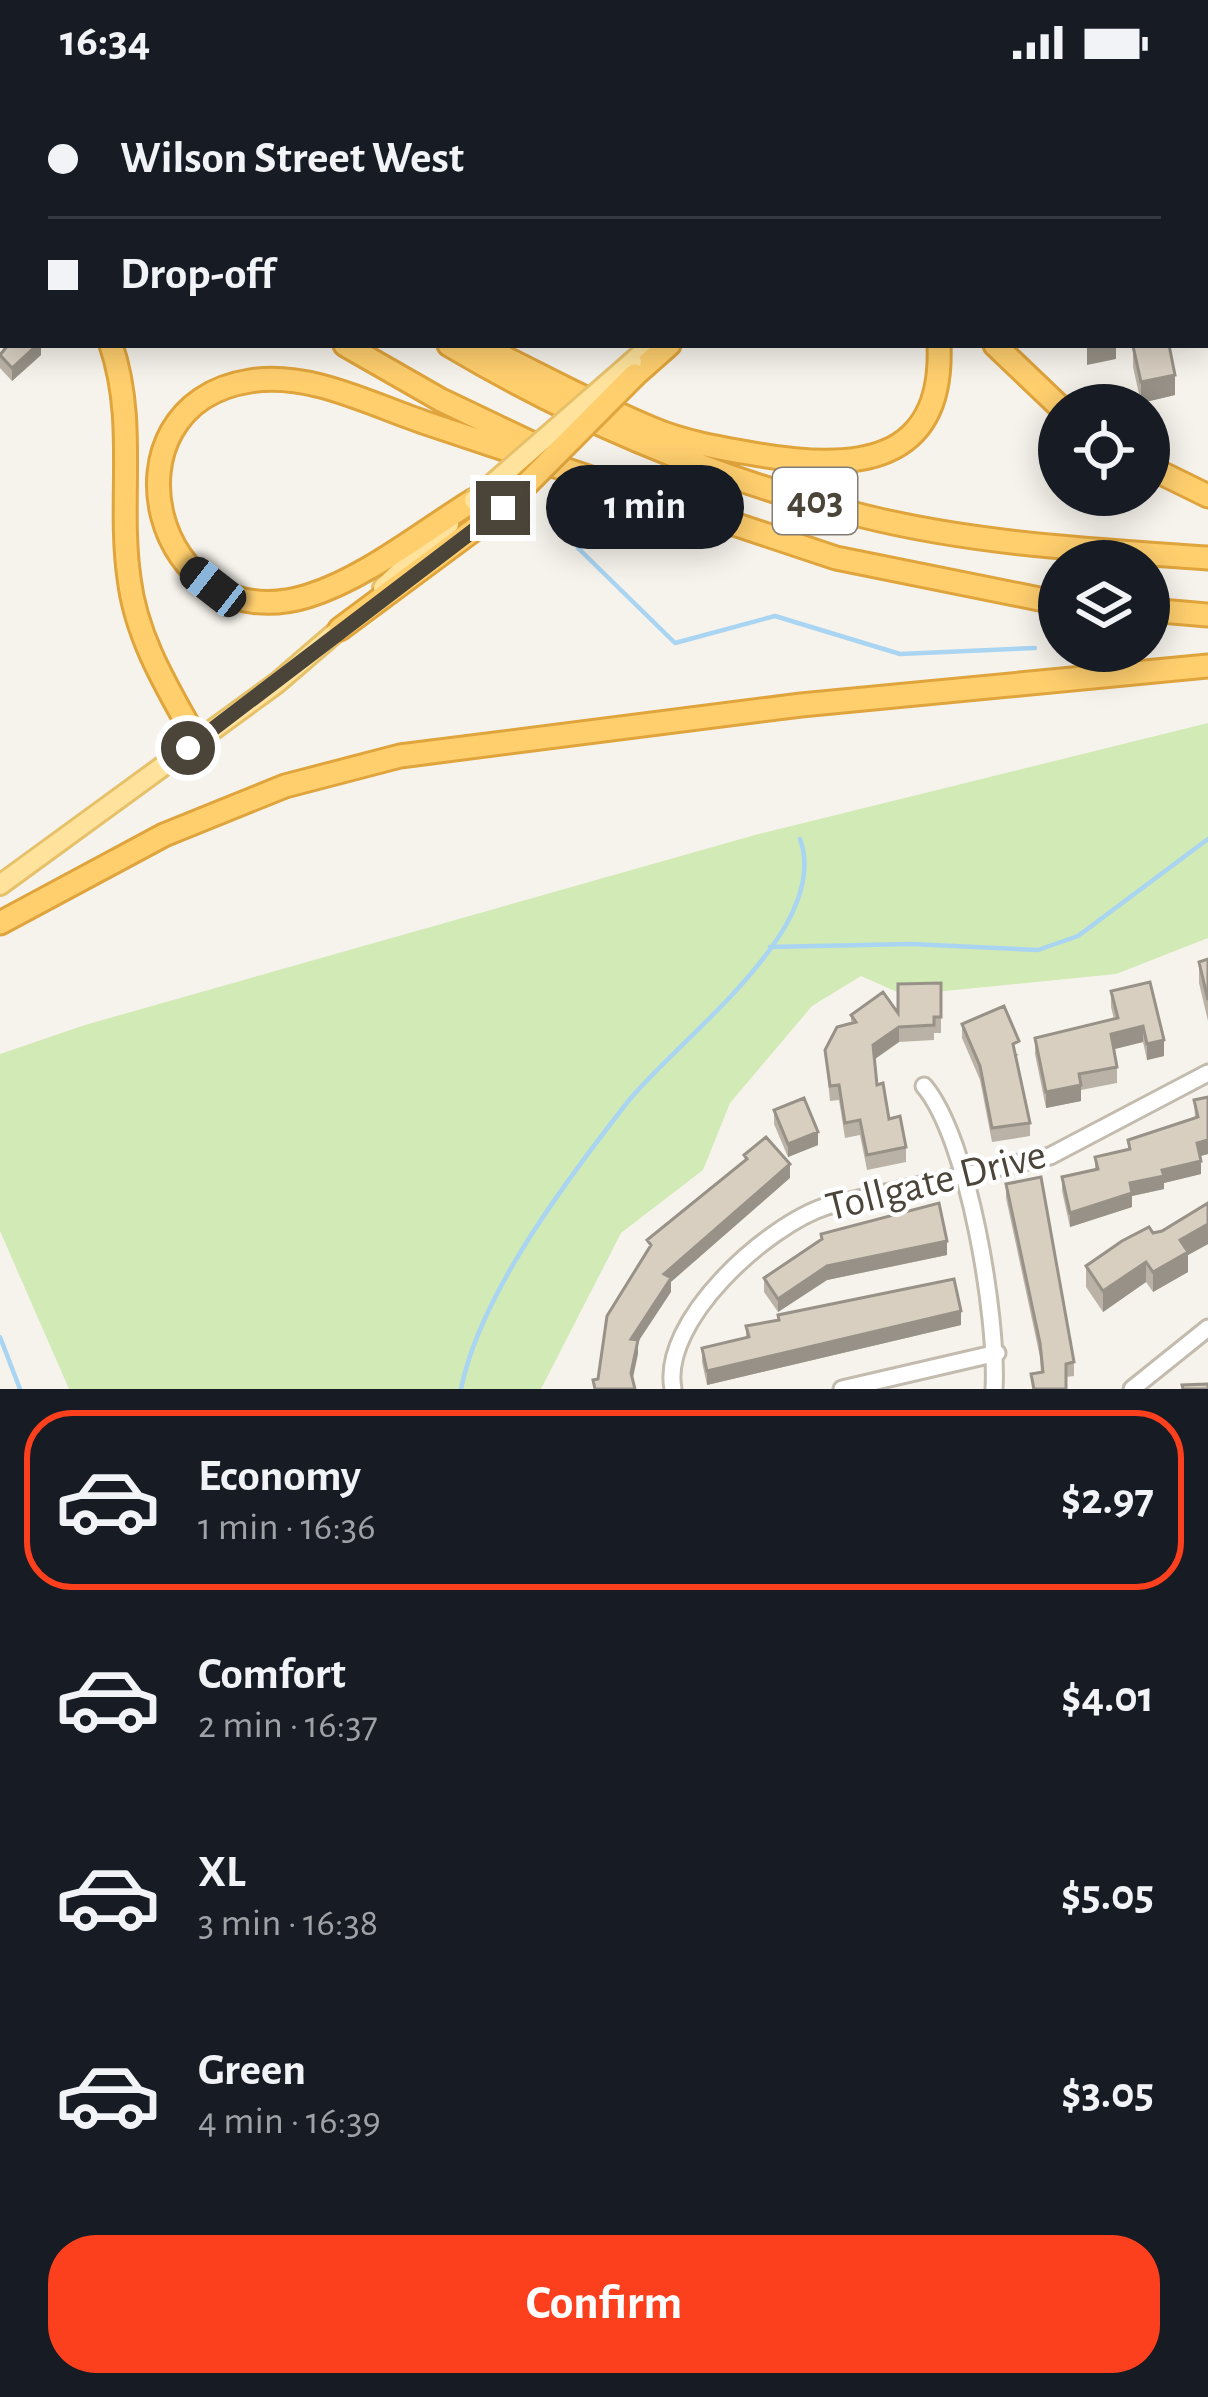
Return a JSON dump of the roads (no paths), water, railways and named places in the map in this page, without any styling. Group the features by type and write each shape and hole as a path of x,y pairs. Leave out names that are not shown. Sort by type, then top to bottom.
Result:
{"highway":[{"path":"112,348 125,418 128,578 141,635 197,742"},
{"name":"403","path":"351,348 441,400 642,495 836,558 1038,599"},
{"name":"403","path":"455,348 654,449 864,516 1048,547 1208,558"},
{"path":"485,348 655,430 743,452 849,464 886,454 921,424 937,397 939,348"},
{"path":"340,629 503,508 634,369 665,348"},
{"path":"998,348 1038,386"},
{"path":"474,500 309,596 262,601 213,587 175,554 156,490 179,416 213,393 250,380 333,390 642,495"},
{"path":"1170,477 1208,496"},
{"path":"1170,612 1208,615"},
{"path":"0,922 164,835 285,786 400,756 801,705 1208,666"}],"main road":[{"path":"0,885 197,742 340,629 474,500 634,369 649,348"}],"street":[{"name":"Tollgate Drive","path":"673,1389 673,1350 701,1304 781,1230 827,1206 1050,1156 1208,1072"},
{"path":"924,1086 944,1110 962,1177 997,1353 994,1389"},
{"path":"1132,1389 1208,1328"},
{"path":"842,1389 997,1353"}],"waterway":[{"path":"578,548 675,643 775,616 900,654 1035,648"},
{"path":"461,1389 486,1315 552,1203 626,1104 744,982 772,946 794,910 804,874 800,839"},
{"path":"770,947 911,944 1038,950 1078,936 1208,839"},
{"path":"0,1337 20,1389"}]}
